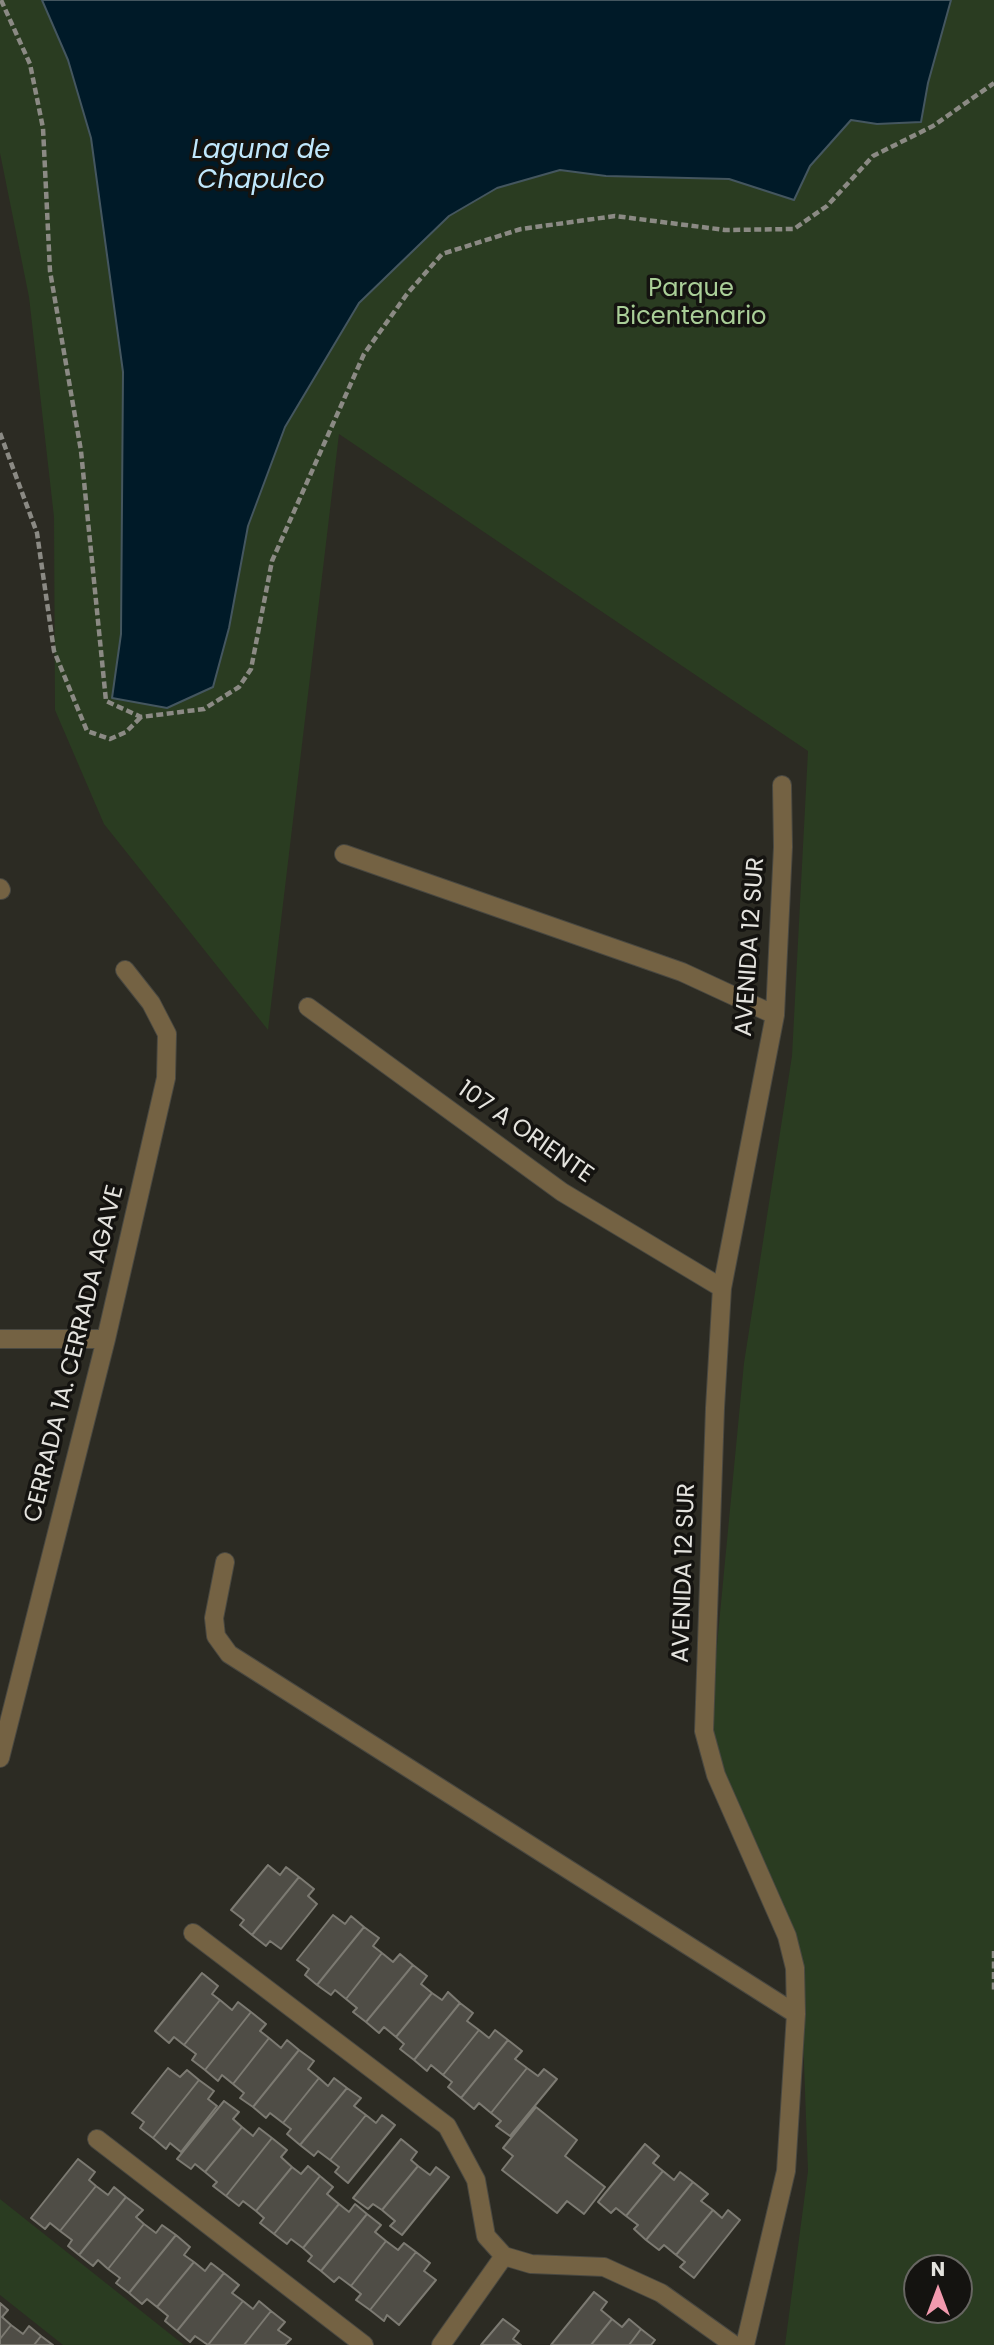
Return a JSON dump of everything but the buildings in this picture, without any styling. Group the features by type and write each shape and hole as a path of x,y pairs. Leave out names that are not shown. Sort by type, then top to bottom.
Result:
{"street":[{"name":"AVENIDA 12 SUR","path":"745,2345 786,2171 796,2014 795,1968 787,1936 716,1775 704,1731 722,1287 775,1015 783,847 782,785"},
{"path":"344,854 682,972 775,1015"},
{"name":"CERRADA 1A. CERRADA AGAVE","path":"0,1758 106,1339 166,1078 167,1034 151,1003 125,970"},
{"name":"107 A ORIENTE","path":"308,1007 562,1192 722,1287"},
{"path":"0,1339 106,1339"},
{"path":"225,1562 214,1618 216,1636 229,1654 796,2014"},
{"path":"192,1933 447,2126 476,2180 486,2236 504,2256 531,2264 604,2267 661,2293 734,2345"},
{"path":"97,2139 364,2345"},
{"path":"441,2345 504,2256"}],"path":[{"path":"1,0 30,64 43,128 50,271 81,451 106,701 141,717 204,709 239,687 251,669 272,561 364,354 407,294 442,254 521,229 615,216 724,230 794,229 827,206 873,156 933,126 994,83"},
{"path":"0,433 37,533 54,651 87,731 110,739 126,732 141,717"},
{"path":"994,1951 994,1992"}],"green space":[{"name":"Parque Bicentenario","path":"0,0 994,0 994,2345 785,2345 808,2171 800,1957 708,1739 744,1363 792,1056 808,751 339,434 268,1030 104,824 55,710 54,517 29,297 0,153"},
{"path":"0,2199 184,2345 63,2345 0,2295"}],"water":[{"name":"Laguna de Chapulco","path":"42,0 951,0 928,83 921,122 877,124 851,120 810,166 794,200 729,179 606,176 560,170 497,188 449,216 359,303 285,427 248,526 229,628 213,687 167,708 112,698 121,634 123,372 91,138 68,60"}]}
